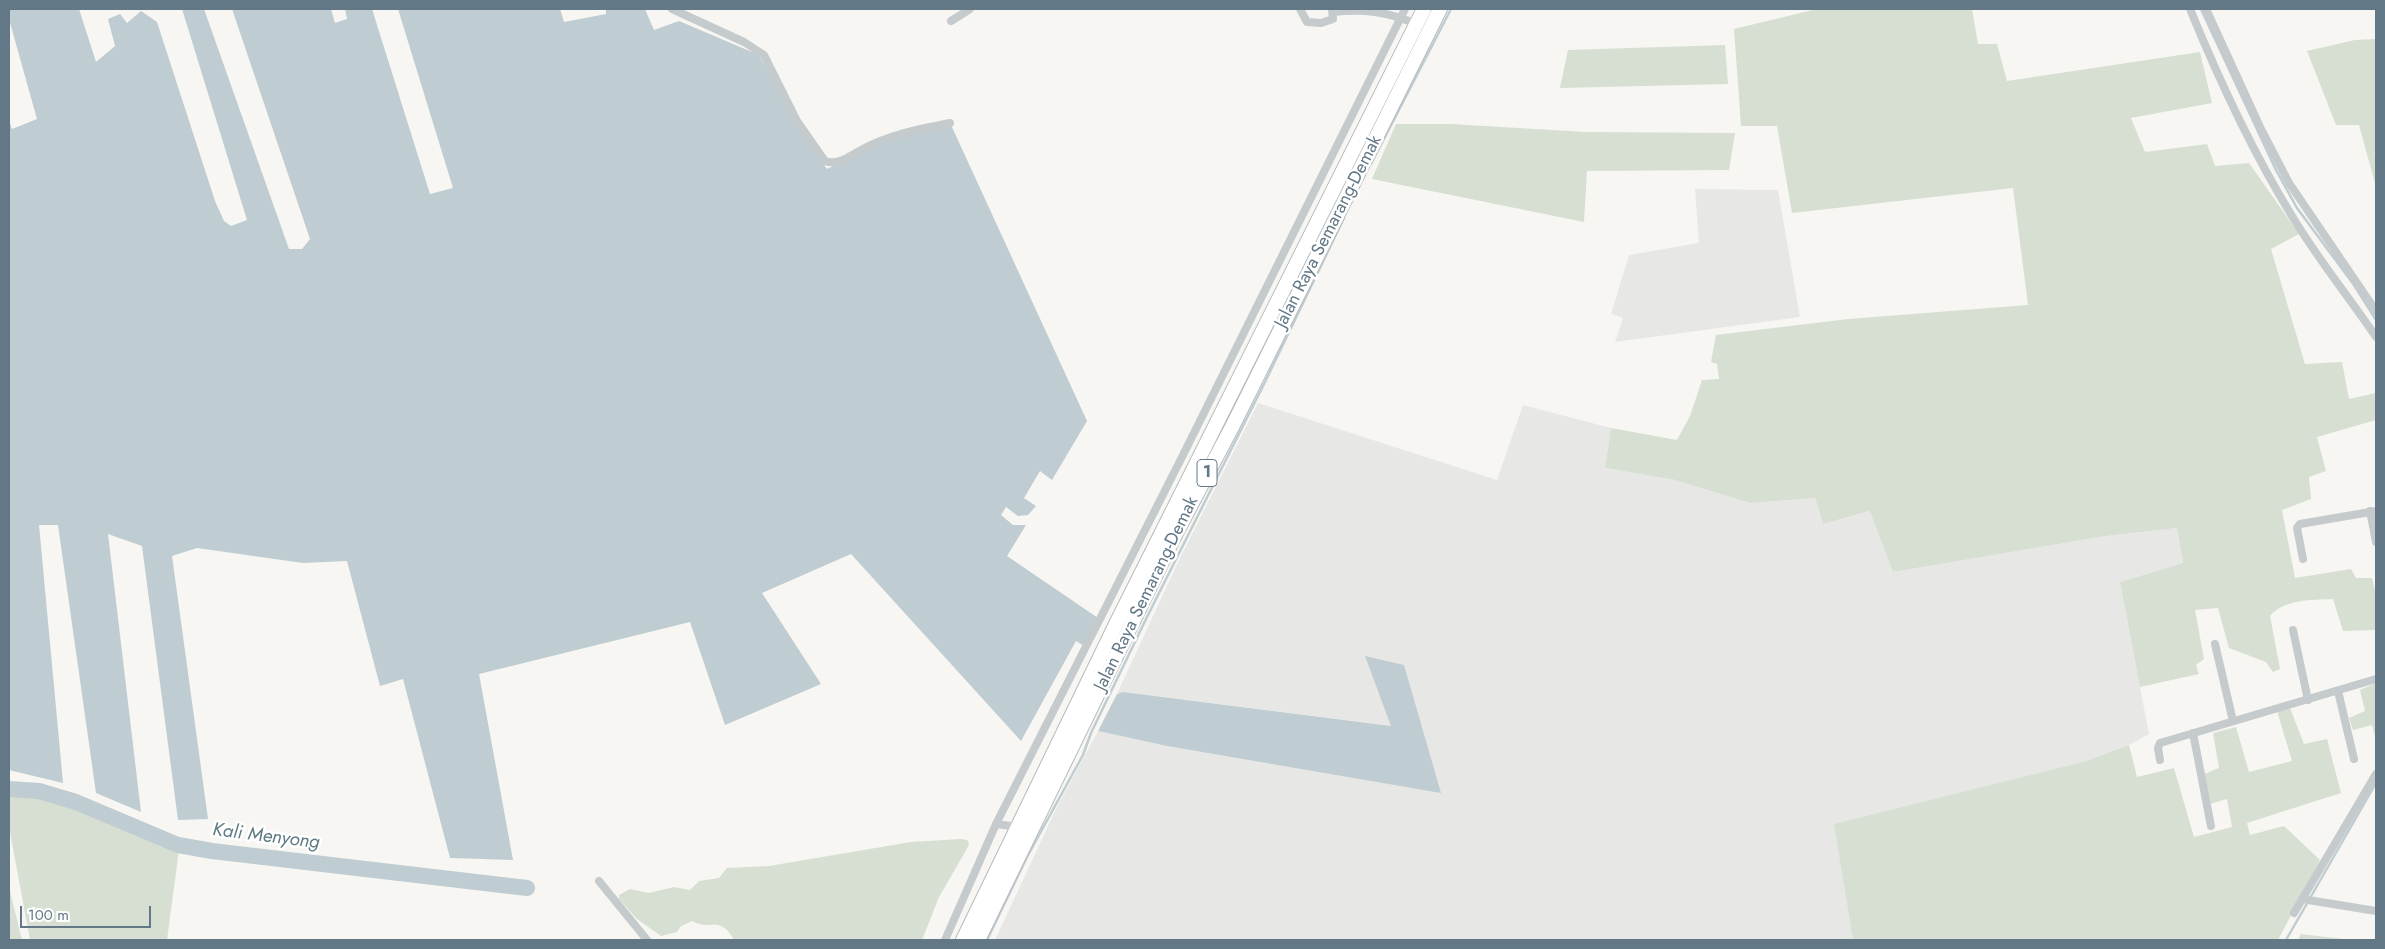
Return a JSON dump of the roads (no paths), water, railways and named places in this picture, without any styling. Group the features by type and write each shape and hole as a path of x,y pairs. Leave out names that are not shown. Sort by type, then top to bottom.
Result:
{"highway":[{"name":"Jalan Raya Semarang-Demak","path":"963,940 1289,274 1408,20 1424,9"},
{"name":"Jalan Raya Semarang-Demak","path":"978,940 1167,552 1440,9"},
{"path":"1289,274 1304,280"}],"street":[{"path":"672,9 744,42 764,56 797,121 825,161 837,163 865,148 896,135 950,123"},
{"path":"951,22 970,9"},
{"path":"1300,9 1304,18 1310,23 1331,21 1334,18 1332,10 1365,9 1408,20"},
{"path":"945,940 996,824 1187,446 1408,20 1405,9"},
{"path":"2190,9 2233,106 2293,218 2376,337"},
{"path":"2206,9 2211,25 2287,181 2376,311"},
{"path":"2200,30 2211,25"},
{"path":"2276,186 2287,181"},
{"path":"2303,559 2298,528 2300,524 2373,511 2376,542"},
{"path":"2292,630 2308,700"},
{"path":"2216,644 2233,721"},
{"path":"2160,760 2158,748 2160,743 2376,679"},
{"path":"2338,691 2354,759"},
{"path":"2193,733 2211,826"},
{"path":"2294,913 2376,774"},
{"path":"996,824 1018,827"},
{"path":"599,881 647,940"},
{"path":"2302,899 2376,911"}],"waterway":[{"path":"1371,164 1451,9"},
{"path":"2201,9 2276,170 2297,208 2354,285 2376,320"},
{"path":"987,940 1027,857 1083,755 1091,733 1147,617 1265,382 1344,218"},
{"path":"2286,940 2376,783"},
{"name":"Kali Menyong","path":"9,789 39,791 76,802 178,845 212,851 527,888"}]}
